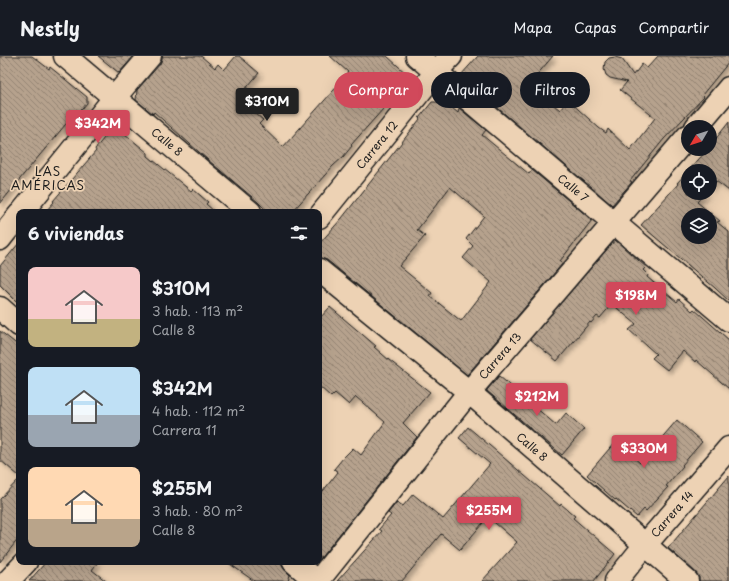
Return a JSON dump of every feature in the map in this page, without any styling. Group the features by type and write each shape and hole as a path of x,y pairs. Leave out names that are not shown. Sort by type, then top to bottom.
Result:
{"street":[{"name":"Calle 8","path":"65,56 246,209"},
{"path":"24,209 150,56"},
{"name":"Calle 7","path":"417,56 436,72"},
{"name":"Carrera 12","path":"436,72 451,56"},
{"name":"Carrera 12","path":"322,213 431,78"},
{"path":"702,120 729,88"},
{"name":"Calle 7","path":"478,108 729,320"},
{"name":"Carrera 13","path":"317,581 469,392 681,144"},
{"path":"0,239 16,219"},
{"name":"Calle 8","path":"322,272 469,392 686,581"},
{"path":"0,308 16,322"},
{"name":"Carrera 14","path":"616,581 645,545 729,448"},
{"path":"8,581 23,565"},
{"path":"298,565 317,581"}],"building":[{"path":"0,56 32,56 49,69 50,67 87,97 87,103 78,114 76,112 0,204"},
{"path":"98,56 134,56 119,73"},
{"path":"162,56 201,56 215,68 218,64 224,70 236,56 239,56 259,73 238,98 263,120 259,124 283,147 334,90 334,108 384,108 351,145 352,146 343,157 295,209 265,209 154,112 153,114 136,100 137,90 160,64"},
{"path":"330,56 387,56 405,72 348,72"},
{"path":"478,56 553,56 539,72 520,72 520,108 558,108 560,110 562,108 577,108 606,133 608,129 630,150 655,118 620,90 627,82 610,78 606,75 604,69 605,62 609,58 615,57 622,59 633,75 642,64 647,68 658,56 729,56 729,62 702,95 704,97 664,139 630,181 632,182 612,205 498,108 512,108 512,72 464,72"},
{"path":"431,103 431,108 452,108 458,113 459,108 486,130 482,135 529,174 532,170 592,220 560,261 563,263 467,375 327,260 322,258 322,241 342,218","holes":["450,187 484,216 466,239 473,246 463,258 491,282 461,321 430,296 432,293 399,266 425,236 417,230"]},
{"path":"729,122 729,191 717,182 717,164 694,164 702,156 717,156 717,137"},
{"path":"113,127 119,129 148,153 148,156 191,191 193,189 208,202 206,204 212,209 48,209 96,151 95,149"},
{"path":"681,179 681,200 699,200 697,202 704,208 681,208 681,244 717,244 717,222 729,232 729,301 641,225 678,184 677,183"},
{"path":"615,240 646,267 643,270 648,275 647,277 677,302 679,299 692,311 694,309 729,340 729,389 696,360 695,362 683,351 667,370 652,358 656,354 629,330 636,324 612,304 600,318 597,316 591,323 590,322 557,361 530,339"},
{"path":"16,247 16,301 0,285 0,266"},
{"path":"330,307 376,346 374,347 389,360 430,392 403,423 417,437 322,556 322,492 338,472 334,469 343,458 353,448 361,455 385,422 356,397 349,405 335,393 331,397 322,389 322,316"},
{"path":"0,331 16,344 16,473 0,460"},
{"path":"499,376 556,425 566,413 584,429 562,455 487,391"},
{"path":"677,420 702,442 666,486 668,487 646,511 644,509 637,517 587,475 615,442 640,463"},
{"path":"468,427 560,506 561,504 575,516 573,518 615,554 594,581 482,581 517,542 488,517 460,550 441,534 402,581 337,581 382,531 379,529 391,515 388,513 397,502 403,506 413,494 443,519 490,464 459,438"},
{"path":"729,476 729,581 699,581 699,577 695,572 668,548"},
{"path":"16,482 16,542 0,562 0,499"},
{"path":"43,565 96,565 92,570 106,581 29,581"},
{"path":"231,565 282,565 290,575 288,581 254,581"}],"district":[{"name":"LAS AMÉRICAS","path":"48,179"}]}
